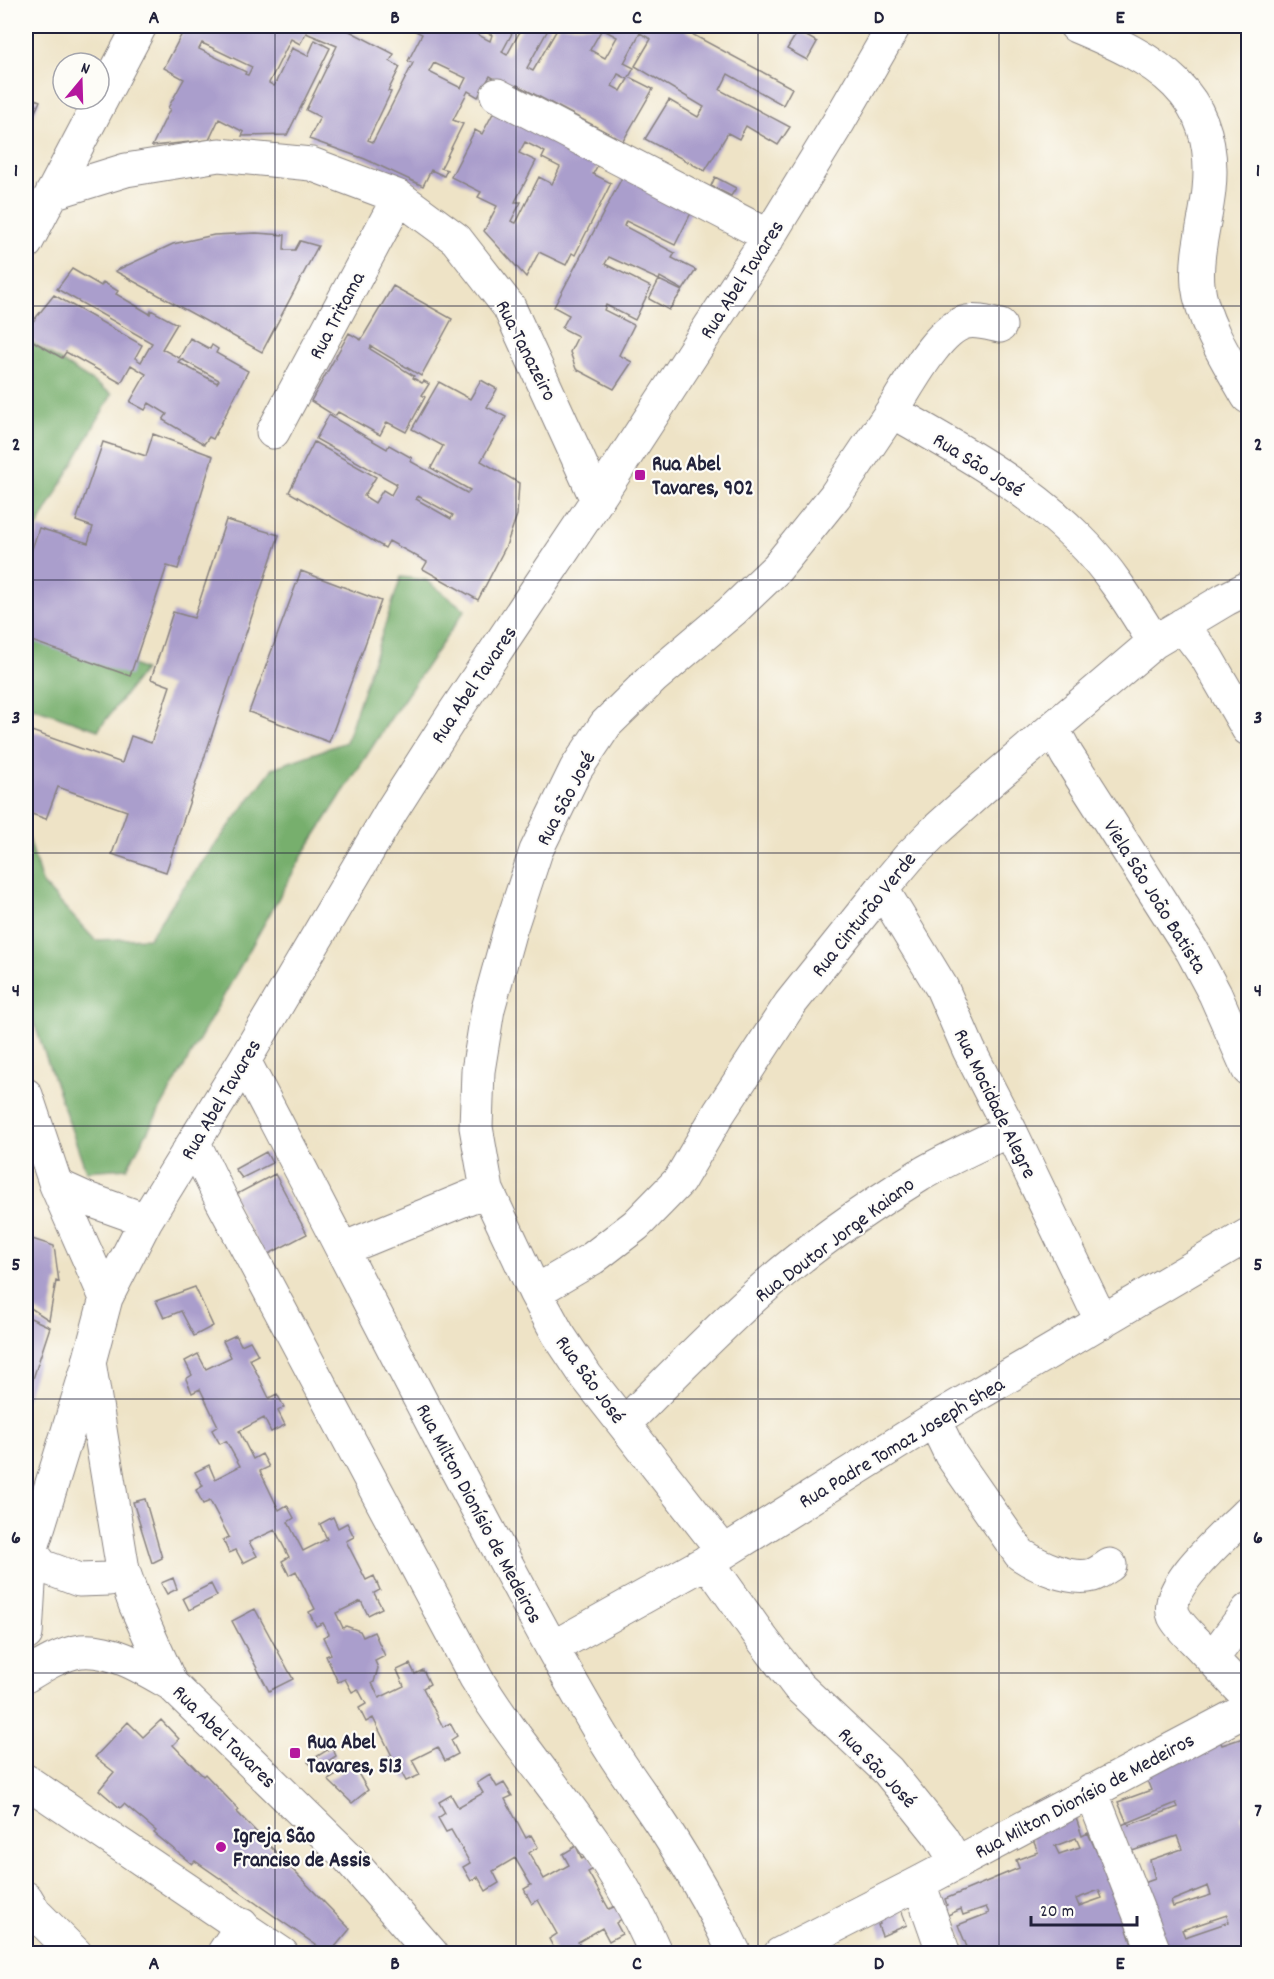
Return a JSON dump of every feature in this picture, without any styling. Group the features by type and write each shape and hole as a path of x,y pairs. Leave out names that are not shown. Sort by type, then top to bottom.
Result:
{"street":[{"path":"26,243 140,26"},
{"name":"Rua Abel Tavares","path":"26,1634 31,1551 89,1362 106,1298 146,1220 244,1061 392,810 460,703 597,500 769,236 894,26"},
{"path":"1076,26 1121,45 1168,75 1190,99 1202,122 1210,154 1209,188 1198,262 1198,286 1203,307 1216,339 1248,397"},
{"path":"497,95 769,236"},
{"name":"Rua Tanazeiro","path":"52,193 126,170 219,155 311,164 399,197 456,239 508,307 597,500"},
{"name":"Rua Tritama","path":"273,432 399,197"},
{"path":"892,411 938,342 952,328 968,322 1000,326"},
{"name":"Rua São José","path":"957,1863 940,1837 888,1771 798,1686 763,1640 715,1556 624,1424 586,1376 558,1334 535,1292 487,1190 476,1127 478,1071 488,1009 509,933 536,851 576,769 606,724 653,678 732,611 777,568 835,496 892,411 999,474 1044,508 1079,539 1108,574 1154,642"},
{"name":"Rua Cinturão Verde","path":"535,1292 593,1258 636,1225 679,1181 730,1096 790,1004 882,889 935,831 1154,642 1248,588"},
{"path":"1182,625 1207,658 1248,729"},
{"name":"Viela São João Batista","path":"1053,729 1067,755 1192,951 1215,994 1248,1069"},
{"name":"Rua Mocidade Alegre","path":"882,889 942,988 969,1050 1102,1322"},
{"name":"Rua Milton Dionísio de Medeiros","path":"244,1061 343,1249 425,1412 552,1648 613,1753 699,1883 735,1953"},
{"path":"26,1095 56,1185 106,1298"},
{"name":"Rua Doutor Jorge Kaiano","path":"624,1424 710,1339 785,1270 873,1206 922,1174 1010,1130"},
{"path":"194,1143 221,1199 476,1678 497,1712 592,1839 626,1891 656,1953"},
{"path":"56,1185 87,1199 146,1220"},
{"path":"343,1249 487,1190"},
{"name":"Rua Padre Tomaz Joseph Shea","path":"552,1648 715,1556 934,1420 1248,1235"},
{"name":"Rua Abel Tavares","path":"89,1362 123,1570 135,1604 171,1684 346,1855 428,1950"},
{"path":"934,1420 951,1455 1020,1554 1056,1572 1074,1575 1092,1575 1110,1565"},
{"path":"1248,1512 1197,1562 1177,1590 1174,1599 1174,1615 1248,1697"},
{"path":"31,1551 42,1566 80,1580 109,1579 123,1570"},
{"path":"1212,1659 1248,1610"},
{"path":"26,1676 55,1659 80,1651 102,1652 135,1664 171,1684"},
{"name":"Rua Milton Dionísio de Medeiros","path":"780,1953 920,1883 1248,1709"},
{"path":"26,1781 282,1953"},
{"path":"1091,1791 1155,1953"},
{"path":"920,1883 944,1953"},
{"path":"26,1898 35,1913 76,1953"},
{"path":"223,1953 242,1925"}],"green space":[{"path":"26,339 112,394 26,547"},
{"path":"401,577 426,580 465,610 387,724 304,853 127,1168 86,1171 26,1000 26,829 42,883 95,940 149,938 183,888 273,768 346,742"},
{"path":"26,616 144,670 98,730 26,705"}],"building":[{"path":"186,26 340,26 394,54 390,61 400,67 368,140 373,142 413,63 408,61 422,34 405,26 461,26 490,41 492,35 474,26 516,26 502,52 507,55 523,26 550,26 527,68 533,71 559,26 677,26 792,88 783,105 728,74 720,90 790,127 778,145 746,126 739,139 728,133 705,171 645,139 669,100 698,117 704,107 635,66 651,39 640,33 624,63 634,68 629,77 653,89 623,141 517,85 515,90 490,76 478,97 468,91 453,120 463,124 441,168 447,170 444,176 431,170 423,186 365,159 309,139 320,117 306,110 337,46 306,33 300,44 291,39 269,83 274,86 292,48 308,56 315,40 330,48 287,135 242,136 244,132 219,119 209,140 152,146 170,109 168,108 184,79 164,68","holes":["602,29 617,37 605,58 590,50","202,43 252,67 248,75 245,74 246,72 199,49","434,63 466,78 461,88 429,72","618,74 628,79 621,91 612,86"]},
{"path":"798,31 817,42 807,60 787,49"},
{"path":"32,98 40,101 26,132 26,113"},
{"path":"497,106 601,159 593,174 611,183 575,255 572,253 566,265 539,252 526,277 484,231 497,206 478,197 481,192 451,177 475,130 482,134","holes":["525,142 545,152 542,158 560,167 552,184 539,177 516,223 511,221 521,202 515,202 536,161 519,153"]},
{"path":"625,172 692,211 675,245 626,221 624,226 675,253 672,258 696,270 683,290 660,277 659,280 609,257 605,264 651,287 635,320 606,305 604,310 634,325 619,355 632,362 614,389 576,369 570,352 578,336 562,328 569,315 554,307"},
{"path":"715,177 736,188 731,196 711,186"},
{"path":"256,233 285,235 284,250 295,250 300,241 318,246 262,352 115,271 173,244 214,235"},
{"path":"72,269 101,286 103,282 118,291 116,294 150,314 151,310 177,324 162,349 179,358 190,338 210,349 212,345 218,349 216,353 248,371 213,439 209,437 204,444 163,420 167,414 149,403 145,410 130,402 146,374 131,365 121,383 66,352 62,358 26,337 26,330 54,295 142,345 135,358 141,362 152,343 57,289","holes":["181,359 219,380 217,383 178,362"]},
{"path":"659,280 682,291 669,310 649,299"},
{"path":"393,286 452,319 421,376 371,346 370,349 414,376 413,378 429,384 422,395 425,397 406,432 387,422 380,435 338,412 335,416 311,401 349,333 361,340"},
{"path":"481,380 497,389 487,407 506,417 481,461 519,483 517,515 506,546 478,600 423,569 427,562 389,541 385,548 289,492 314,442 376,477 364,496 375,503 383,490 391,495 397,484 316,439 329,415 387,449 389,445 412,458 410,461 467,493 470,490 431,468 443,446 412,429 439,382 470,399","holes":["418,496 453,515 451,519 416,499"]},
{"path":"153,434 213,456 178,569 167,566 130,676 26,639 26,567 39,528 88,543 93,527 76,521 103,442 146,456"},
{"path":"226,520 279,535 166,872 112,854 127,811 58,787 46,819 26,812 26,729 122,763 131,736 151,743 170,686 151,679 173,612 194,618"},
{"path":"301,571 381,601 329,742 249,712"},
{"path":"266,1152 272,1163 242,1178 235,1169"},
{"path":"275,1174 307,1234 265,1256 233,1196"},
{"path":"26,1237 54,1246 59,1282 56,1281 49,1320 26,1305"},
{"path":"195,1287 213,1326 194,1336 181,1311 164,1318 156,1301"},
{"path":"26,1316 50,1327 26,1400"},
{"path":"236,1335 241,1345 250,1341 258,1355 250,1359 269,1398 277,1394 284,1407 278,1411 285,1425 271,1432 264,1418 239,1431 253,1459 262,1454 269,1467 260,1471 279,1510 287,1505 294,1518 288,1522 303,1551 327,1539 320,1524 333,1517 338,1528 347,1523 354,1537 346,1541 366,1580 374,1576 380,1590 374,1593 382,1608 368,1615 361,1601 336,1613 343,1628 346,1626 360,1631 363,1637 374,1632 385,1656 375,1661 378,1668 372,1683 379,1698 404,1686 397,1670 410,1664 415,1674 423,1670 430,1684 423,1688 443,1727 450,1723 457,1736 451,1740 458,1754 445,1761 438,1747 412,1760 420,1775 406,1781 400,1770 393,1773 386,1759 392,1756 373,1718 366,1722 359,1708 366,1704 358,1689 352,1692 345,1679 338,1682 326,1656 331,1654 323,1637 329,1634 323,1623 316,1626 309,1612 315,1609 296,1571 289,1575 282,1561 289,1557 275,1530 249,1542 257,1556 243,1563 236,1550 229,1553 223,1540 229,1537 210,1501 203,1504 196,1490 203,1486 195,1472 209,1465 215,1479 240,1466 226,1441 220,1444 212,1430 218,1426 200,1389 192,1393 186,1379 192,1375 185,1361 198,1354 206,1369 231,1357 223,1341"},
{"path":"145,1499 162,1558 152,1563 133,1502"},
{"path":"173,1578 177,1589 167,1594 161,1583"},
{"path":"211,1584 217,1596 189,1610 183,1598"},
{"path":"255,1609 293,1679 269,1691 232,1621"},
{"name":"Igreja São Franciso de Assis","path":"161,1720 179,1739 173,1745 203,1776 205,1774 239,1810 237,1812 350,1929 329,1954 195,1861 192,1864 154,1833 156,1831 124,1804 120,1808 99,1790 114,1772 95,1757 128,1722 143,1737"},
{"path":"1219,1738 1222,1745 1243,1738 1248,1750 1248,1813 1240,1816 1248,1838 1246,1839 1248,1906 1243,1908 1245,1916 1248,1915 1248,1954 1218,1954 1218,1951 1211,1954 1168,1954 1144,1883 1155,1879 1150,1860 1182,1849 1177,1836 1129,1852 1120,1826 1127,1823 1118,1802 1151,1790 1144,1773","holes":["1176,1803 1178,1807 1129,1825 1128,1823","1208,1886 1211,1895 1173,1907 1171,1901","1227,1915 1229,1922 1185,1937 1182,1930"]},
{"path":"332,1747 336,1756 316,1769 308,1762"},
{"path":"353,1765 368,1790 352,1803 328,1780"},
{"path":"490,1775 497,1787 504,1783 512,1796 505,1799 526,1838 531,1835 538,1847 529,1853 544,1879 569,1865 563,1854 576,1846 582,1859 590,1854 597,1867 588,1872 609,1909 616,1906 623,1918 616,1923 622,1934 609,1941 602,1928 578,1942 584,1954 566,1954 564,1950 557,1954 549,1939 557,1934 538,1900 532,1904 524,1889 531,1885 515,1858 493,1871 499,1883 486,1891 478,1877 471,1881 463,1867 470,1863 451,1830 446,1832 438,1818 445,1813 439,1802 451,1795 458,1807 483,1793 477,1783"},
{"path":"1075,1815 1082,1836 1088,1833 1115,1892 1135,1954 962,1954 960,1950 967,1947 958,1925 989,1913 986,1907 963,1915 961,1909 948,1915 944,1906 947,1905 945,1899 1019,1868 1016,1860 1038,1852 1030,1833","holes":["1076,1838 1080,1847 1059,1854 1055,1846","1099,1890 1102,1898 1079,1906 1076,1899"]},
{"path":"901,1910 907,1925 882,1936 879,1921"},
{"path":"834,1943 837,1953 847,1950 849,1954 814,1954"},
{"path":"872,1948 874,1954 857,1954 857,1953"}],"place":[{"name":"Rua Abel Tavares, 902","path":"640,475"},
{"name":"Rua Abel Tavares, 513","path":"295,1753"},
{"name":"Igreja São Franciso de Assis","path":"221,1847"}]}
